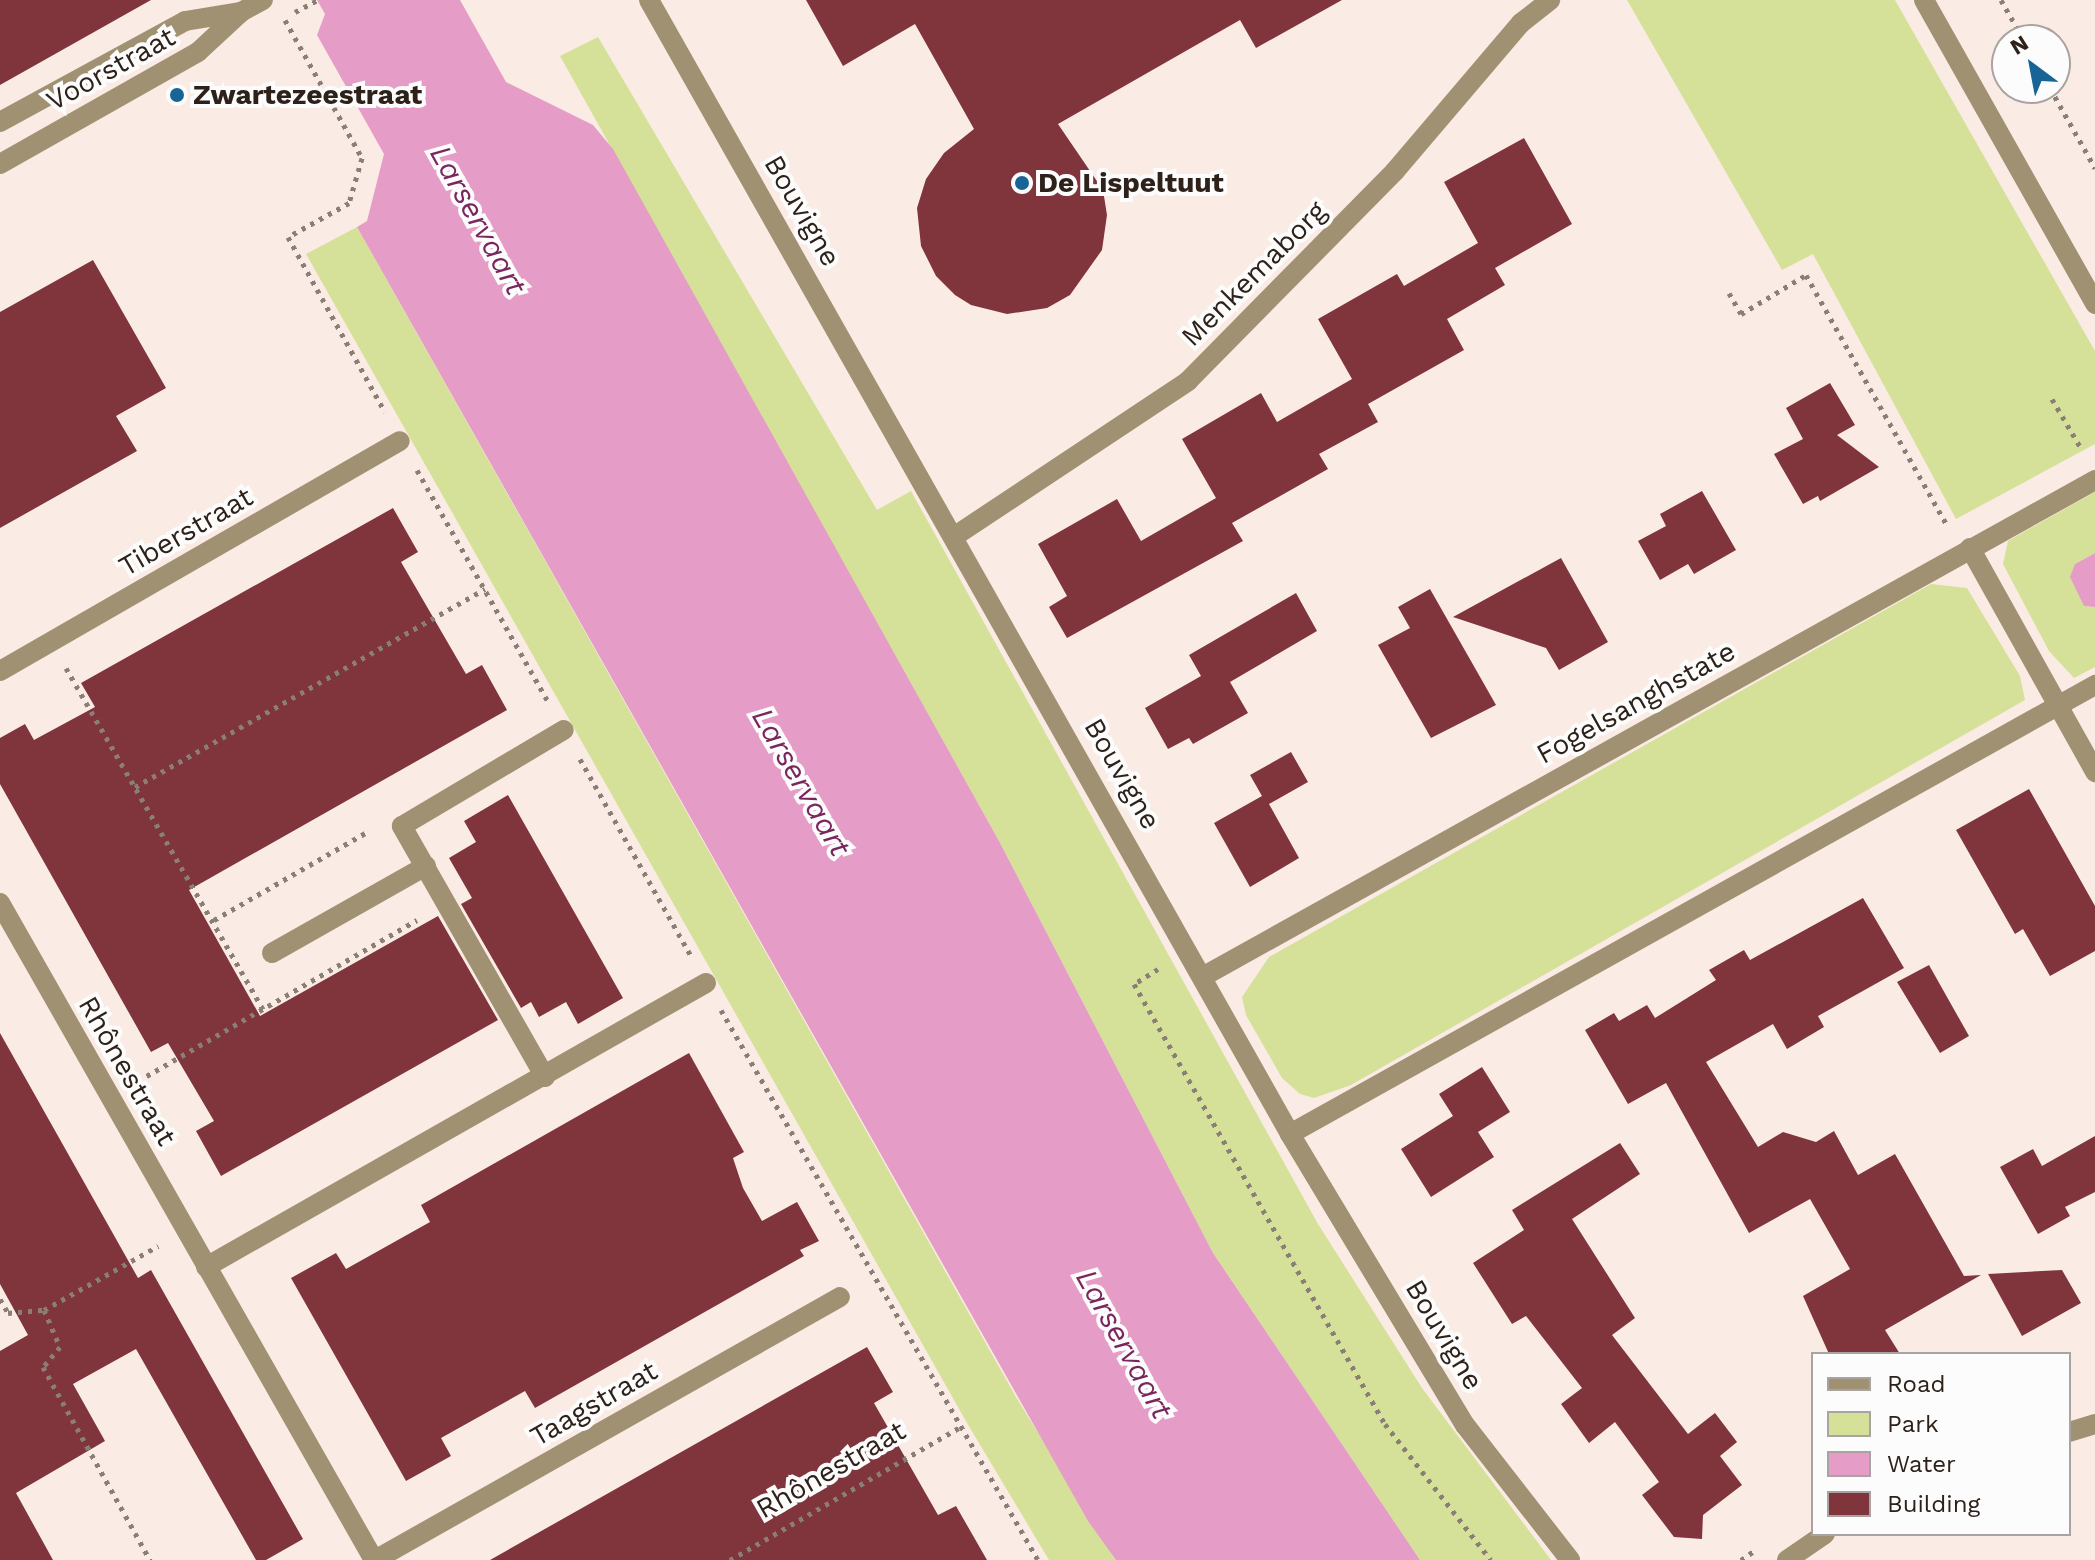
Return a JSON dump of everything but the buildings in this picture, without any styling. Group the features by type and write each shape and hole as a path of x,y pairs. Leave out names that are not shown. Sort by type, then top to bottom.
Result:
{"street":[{"name":"Bouvigne","path":"649,0 1190,950 1290,1134 1465,1425 1570,1560"},
{"name":"Menkemaborg","path":"955,536 1188,381 1395,171 1521,23 1550,0"},
{"path":"1924,0 2095,304"},
{"name":"Voorstraat","path":"0,122 185,21 271,4"},
{"name":"Voorstraat","path":"0,164 198,52 241,12"},
{"name":"Tiberstraat","path":"0,671 400,441"},
{"name":"Fogelsanghstate","path":"1204,976 2095,480"},
{"path":"1970,548 2095,772"},
{"path":"1290,1134 2095,685"},
{"path":"545,1077 402,826 564,730"},
{"path":"272,953 426,866"},
{"name":"Rhônestraat","path":"0,903 375,1560"},
{"path":"206,1267 706,983"},
{"name":"Taagstraat","path":"375,1560 840,1297"},
{"path":"2071,1431 2095,1424"},
{"path":"1787,1560 1822,1536"}],"path":[{"path":"2001,0 2015,24"},
{"path":"271,4 362,158 349,203 288,237 706,983 959,1428 1038,1560"},
{"path":"2059,104 2095,168"},
{"path":"1729,293 1741,314 1806,275 1949,528 1970,548"},
{"path":"2052,399 2083,451"},
{"path":"135,787 485,589"},
{"path":"51,643 263,1009"},
{"path":"110,1097 447,903"},
{"path":"1190,950 1134,984 1385,1424 1491,1560"},
{"path":"0,1317 8,1313 44,1310 186,1231"},
{"path":"0,1299 8,1313"},
{"path":"44,1310 60,1347 43,1367 150,1560"},
{"name":"Rhônestraat","path":"730,1560 959,1428"}],"green space":[{"path":"1627,0 1895,0 2095,351 2095,444 1956,519 1813,254 1782,270"},
{"path":"598,37 877,510 911,491 1318,1224 1422,1388 1551,1560 1420,1560 1213,1253 999,841 560,56"},
{"path":"357,227 1016,1397 1116,1560 1049,1560 967,1423 306,254"},
{"path":"2095,492 2095,553 2075,564 2084,606 2095,607 2095,667 2074,678 2049,651 2003,564 2008,541"},
{"path":"1931,584 1967,588 2020,676 2025,700 1351,1085 1314,1098 1300,1094 1282,1078 1246,1015 1242,997 1269,957"}],"water":[{"name":"Larservaart","path":"317,0 460,0 506,82 593,125 613,149 999,841 1213,1253 1420,1560 1116,1560 1088,1521 357,227 367,221 384,154 317,35 325,14"},
{"path":"2095,553 2095,607 2084,606 2070,577 2075,564"}],"place":[{"name":"Zwartezeestraat","path":"177,95"},
{"name":"De Lispeltuut","path":"1022,183"}]}
